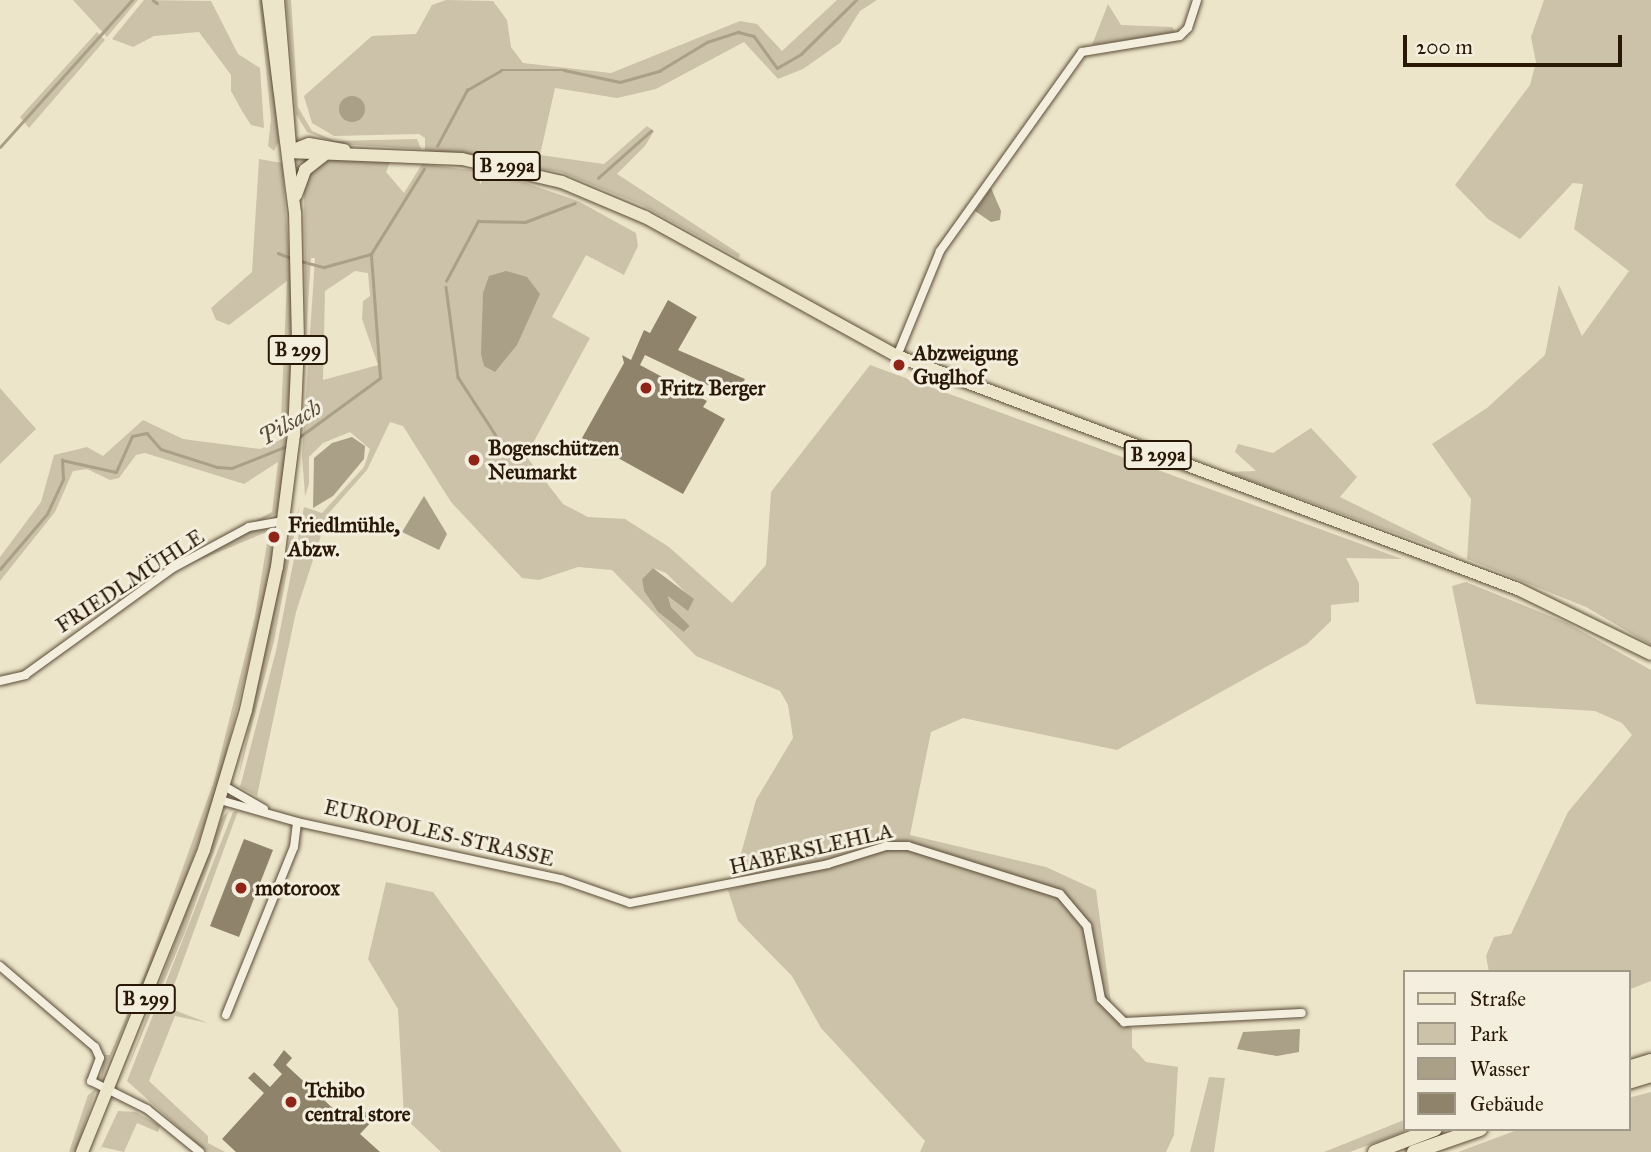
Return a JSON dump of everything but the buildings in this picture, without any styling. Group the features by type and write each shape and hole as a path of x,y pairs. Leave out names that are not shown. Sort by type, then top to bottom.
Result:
{"highway":[{"path":"1630,1067 1651,1061"},
{"path":"1630,1081 1651,1075"},
{"path":"1375,1152 1430,1131"},
{"path":"1414,1152 1474,1131"}],"main road":[{"name":"B 299","path":"82,1152 186,901 220,800 264,636 284,521 294,435 295,213 268,0"},
{"name":"B 299","path":"278,0 290,112 288,152"},
{"path":"290,112 300,133 315,144"},
{"name":"B 299a","path":"288,152 315,144 352,152 486,162 571,185 645,218 897,356 1518,589 1651,654"},
{"name":"B 299a","path":"288,152 323,156 352,152"},
{"path":"295,213 302,173 323,156"}],"street":[{"path":"897,356 940,251 1082,52 1180,36 1188,29 1197,0"},
{"name":"FRIEDLMÜHLE","path":"0,681 25,675 173,568 249,527 284,521"},
{"name":"EUROPOLES-STRASSE","path":"224,786 264,809 297,822 561,879 606,897"},
{"name":"EUROPOLES-STRASSE","path":"220,800 264,809"},
{"path":"226,1015 294,847 297,822"},
{"name":"HABERSLEHLA","path":"606,897 630,903 675,898 828,864 878,847 908,846 1060,894 1087,926 1101,999 1124,1022 1145,1025 1226,1016 1301,1013"},
{"path":"0,966 95,1047 100,1058 91,1081 147,1109 200,1152"}],"green space":[{"path":"73,0 138,0 107,37"},
{"path":"144,0 211,1 238,54 260,68 264,128 251,125 231,91 231,75 199,32 154,36 133,47 112,39"},
{"path":"259,0 264,0 279,141 274,151 268,146 271,119"},
{"path":"286,0 291,0 298,107 312,131 335,141 417,139 421,149 339,144 307,132 296,114"},
{"path":"446,0 493,1 507,20 511,47 523,63 611,73 740,21 757,24 782,51 837,0 877,0 860,11 840,43 803,69 778,79 744,42 656,89 617,98 555,88 540,155 604,164 647,126 654,131 645,146 617,174 740,254 739,258 642,205 561,172 425,150 425,138 419,134 334,136 312,123 304,96 372,36 416,34 432,5"},
{"path":"1544,0 1651,0 1651,645 1586,607 1467,559 1471,499 1432,444 1487,408 1545,355 1559,285 1582,336 1629,271 1574,229 1583,184 1573,183 1520,239 1488,219 1455,185 1530,85 1536,62 1531,37"},
{"path":"1108,4 1121,25 1172,27 1176,33 1092,45"},
{"path":"97,32 105,40 29,128 20,117"},
{"path":"259,159 282,163 293,306 290,416 279,512 173,564 272,512 278,462 244,484 145,453 136,455 119,478 110,480 87,469 73,471 55,512 0,581 0,557 41,502 54,455 87,447 103,456 143,420 183,439 260,449 280,440 287,281 229,325 216,320 211,308 252,272"},
{"path":"333,159 391,160 386,172 404,193 422,164 479,171 480,185 485,173 523,182 578,201 636,233 638,246 624,275 586,255 552,317 590,338 526,456 563,504 588,517 625,519 669,547 732,603 766,565 771,492 870,365 1402,559 1346,558 1359,583 1359,602 1331,605 1331,621 1307,644 1117,750 963,718 931,732 910,835 1046,867 1096,890 1111,1003 1132,1029 1132,1047 1146,1062 1178,1067 1174,1135 1166,1152 920,1152 925,1141 821,1028 792,976 738,921 728,890 743,886 740,857 756,800 793,738 788,705 780,691 696,656 612,570 578,567 539,580 522,578 451,502 403,426 390,422 367,470 328,514 296,612 257,796 240,787 276,651 304,507 322,513 364,467 370,449 350,432 323,443 309,457 309,484 305,496 302,455 315,258 311,258 306,335 304,192 313,167","holes":["355,271 368,273 370,296 363,301 362,319 378,365 323,380 325,291","653,568 666,573 693,600 688,610 668,595 671,607 690,626 685,632 658,612 644,591 642,579"]},
{"path":"0,388 36,429 0,464"},
{"path":"1311,428 1357,477 1340,497 1462,557 1226,472 1256,471 1235,452 1238,444 1273,453"},
{"path":"300,504 274,641 237,783 285,557"},
{"path":"274,526 271,573 217,789 172,918 101,1079 104,1055 110,1055 145,973 214,781 255,616 269,531 176,570 249,531"},
{"path":"1466,582 1567,623 1651,670 1651,981 1630,989 1630,970 1489,970 1486,956 1494,937 1511,934 1568,812 1632,735 1622,723 1595,711 1476,704 1452,586"},
{"path":"229,810 185,932 124,1077 222,818"},
{"path":"238,811 166,1007 208,1023 175,1016 149,1081 208,1136 208,1143 225,1152 206,1152 127,1081 233,812"},
{"path":"386,882 433,892 622,1152 441,1152 404,1117 398,1009 368,959"},
{"path":"1209,1077 1225,1078 1214,1152 1190,1152"},
{"path":"96,1089 76,1152 69,1152 88,1095"},
{"path":"1651,1092 1651,1152 1458,1152 1515,1131 1630,1131 1630,1097"},
{"path":"118,1111 136,1112 160,1126 158,1132 137,1123 124,1152 102,1147 99,1152"},
{"path":"1402,1121 1402,1131 1406,1131 1350,1152 1324,1152"}],"water":[{"path":"352,96 361,100 365,109 361,118 352,122 343,118 339,109 343,100"},
{"path":"991,188 1001,211 1000,220 991,222 975,211"},
{"path":"506,271 527,277 540,294 517,345 495,372 484,366 481,354 483,293 489,276"},
{"path":"352,437 365,446 364,459 333,496 313,508 314,458 332,443"},
{"path":"424,496 447,534 439,550 402,532"},
{"path":"653,568 694,599 688,611 668,596 671,607 690,626 684,632 658,612 644,591 642,579"},
{"path":"1300,1029 1299,1052 1277,1056 1237,1049 1243,1032"}],"waterway":[{"path":"0,147 132,0"},
{"path":"153,0 157,3"},
{"name":"Pilsach","path":"437,146 467,90 501,70 564,70 620,82 659,71 707,42 738,32 754,36 777,68 801,54 856,0"},
{"path":"598,178 651,131"},
{"name":"Pilsach","path":"298,438 380,378 371,254 424,169"},
{"path":"446,281 478,221 525,222 575,203"},
{"path":"278,253 291,258"},
{"path":"301,261 324,267 371,254"},
{"path":"446,287 458,377 510,457"},
{"name":"Pilsach","path":"0,569 47,514 63,479 62,460 116,472 132,436 147,433 161,449 217,467 232,468 287,446"}],"place":[{"name":"Abzweigung Guglhof","path":"899,365"},
{"name":"Fritz Berger","path":"646,388"},
{"name":"Bogenschützen Neumarkt","path":"474,460"},
{"name":"Friedlmühle, Abzw.","path":"274,537"},
{"name":"motoroox","path":"241,888"},
{"name":"Tchibo central store","path":"291,1102"}]}
